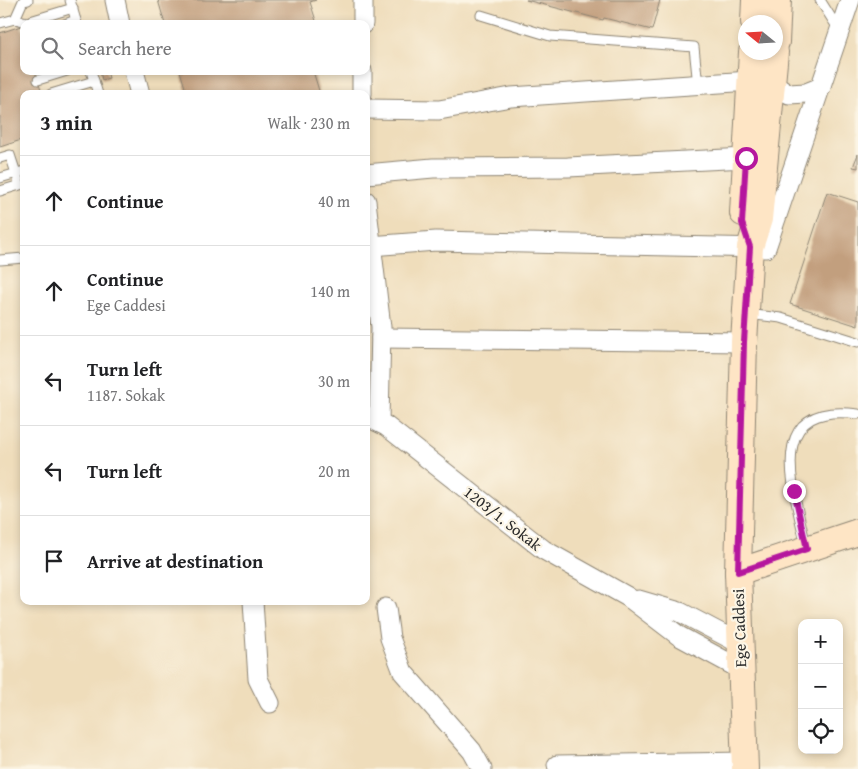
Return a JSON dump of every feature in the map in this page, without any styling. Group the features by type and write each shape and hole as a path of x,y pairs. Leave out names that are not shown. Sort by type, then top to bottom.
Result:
{"street":[{"path":"115,0 116,20"},
{"path":"363,0 363,20"},
{"path":"754,15 755,0"},
{"path":"777,15 778,0"},
{"path":"377,421 381,338 370,246 436,241 766,248 850,0"},
{"path":"750,247 759,218 761,82 754,60"},
{"path":"750,247 742,223 746,158 761,82 771,60"},
{"path":"135,75 139,90"},
{"path":"362,75 362,90"},
{"path":"370,109 439,110 511,97 761,82 789,94 806,93 821,87"},
{"path":"370,174 433,168 568,167 746,158"},
{"name":"Ege Caddesi","path":"745,766 739,643 738,572 744,342 750,247"},
{"path":"381,338 744,342"},
{"name":"1203/1. Sokak","path":"377,421 544,550 628,598 680,636 740,669"},
{"path":"738,572 858,532"},
{"name":"1203/1. Sokak","path":"628,598 680,612 739,643"},
{"path":"253,605 258,679 270,703"},
{"path":"386,608 390,638 403,672 472,751 482,769"},
{"path":"556,765 745,766"}],"lane":[{"path":"15,19 23,1 28,0"},
{"path":"820,0 839,30"},
{"path":"32,20 72,4 76,20"},
{"path":"481,15 550,36 694,47 698,86"},
{"path":"0,23 15,19 20,20"},
{"path":"38,80 55,75"},
{"path":"92,75 97,90"},
{"path":"64,90 94,81"},
{"path":"0,158 10,155 18,170 20,185 0,192"},
{"path":"0,172 18,170"},
{"path":"0,178 18,170"},
{"path":"0,260 20,258"},
{"path":"746,314 781,318 858,342"},
{"path":"807,549 794,491 790,454 801,426 820,414 858,414"}],"building":[{"path":"158,0 316,0 310,2 316,20 164,20"},
{"path":"526,0 660,0 652,30 604,18 603,20"},
{"path":"20,26 20,75 36,75 41,90 20,90 20,140 0,147 0,33"},
{"path":"101,75 108,75 109,78 102,80"},
{"path":"181,75 314,75 319,90 186,90"},
{"path":"858,154 858,168 853,167"},
{"path":"827,192 858,202 858,326 790,304"}],"route":[{"path":"746,158 742,223 750,247 744,342 738,572 807,549 794,491"}]}
